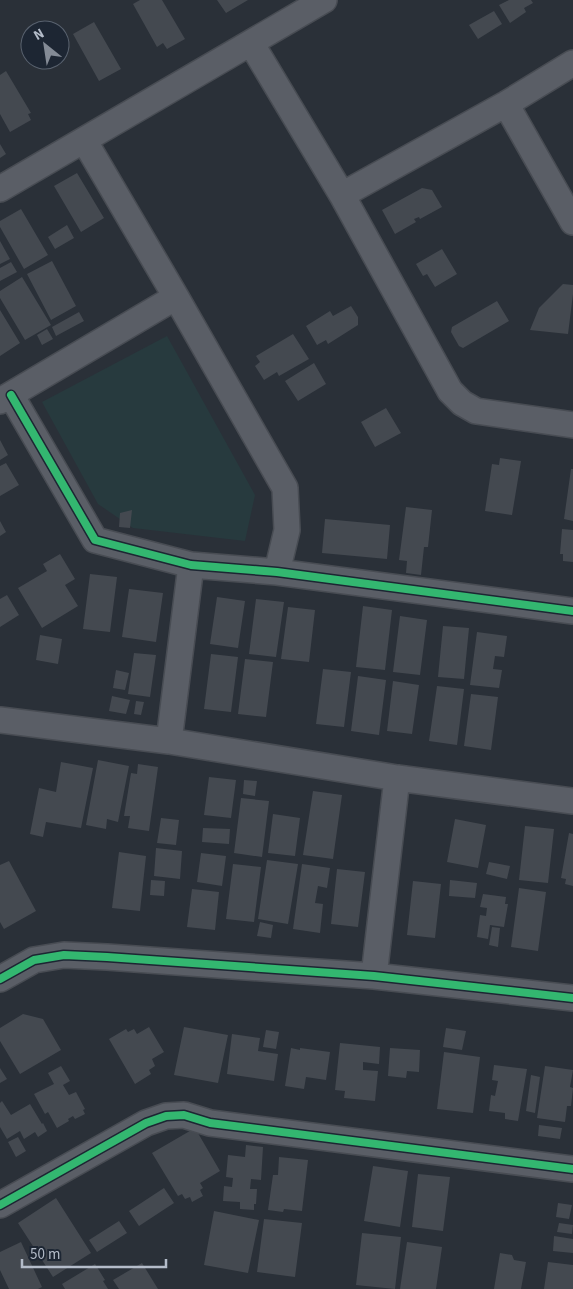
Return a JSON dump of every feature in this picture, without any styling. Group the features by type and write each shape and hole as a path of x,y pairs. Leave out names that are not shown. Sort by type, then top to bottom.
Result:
{"street":[{"path":"0,189 324,0"},
{"path":"251,42 342,194 450,391 462,403 476,411 573,425"},
{"path":"342,194 506,104 573,64"},
{"path":"506,104 573,222"},
{"path":"84,140 176,296 285,488 287,530 277,572"},
{"path":"176,296 6,398 95,540 191,565 277,572 573,611"},
{"path":"169,740 191,565"},
{"path":"0,720 169,740 398,778 573,801"},
{"path":"374,976 398,778"},
{"path":"0,979 34,960 64,955 374,976 573,998"},
{"path":"0,1205 146,1123 166,1116 184,1115 210,1123 573,1169"}],"green space":[{"path":"167,336 255,495 245,541 133,528 98,504 42,402"}],"building":[{"path":"140,0 162,0 185,39 167,49 163,43 157,47 133,4"},
{"path":"217,0 248,0 226,13"},
{"path":"509,0 531,0 533,3 524,8 526,12 510,23 499,5"},
{"path":"494,11 502,24 478,39 469,25"},
{"path":"94,22 121,69 99,81 73,34"},
{"path":"6,71 31,113 28,114 31,120 10,132 0,114 0,75"},
{"path":"0,144 6,154 0,158"},
{"path":"77,173 104,218 81,232 54,186"},
{"path":"422,188 432,190 442,207 420,219 419,217 414,219 416,222 395,234 382,210"},
{"path":"21,209 48,255 24,269 0,227 0,221"},
{"path":"67,225 74,238 55,249 48,237"},
{"path":"0,241 10,259 0,264"},
{"path":"442,249 457,274 435,287 427,274 423,276 416,264"},
{"path":"52,261 76,306 51,320 27,274"},
{"path":"11,262 17,272 0,281 0,268"},
{"path":"22,277 51,325 25,340 0,298 0,291"},
{"path":"563,284 573,285 568,334 530,330 539,308"},
{"path":"497,301 509,321 463,348 459,346 451,332 452,327"},
{"path":"351,306 358,317 358,325 328,344 326,340 317,345 306,326 330,311 333,316"},
{"path":"0,310 20,343 0,356"},
{"path":"79,312 84,321 56,336 52,327"},
{"path":"47,329 53,339 42,345 37,335"},
{"path":"293,334 309,359 279,376 277,372 264,380 255,366 260,362 256,356"},
{"path":"314,363 326,384 298,401 285,381"},
{"path":"386,408 401,433 375,447 361,422"},
{"path":"0,440 8,455 0,460"},
{"path":"500,458 521,461 512,515 485,511 492,464 499,465"},
{"path":"6,463 19,485 0,496 0,466"},
{"path":"571,469 573,469 573,521 564,519"},
{"path":"406,507 432,510 428,547 424,547 421,575 406,573 407,561 399,560"},
{"path":"132,510 130,528 119,527 120,513"},
{"path":"325,519 390,525 387,559 322,553"},
{"path":"0,521 6,532 0,536"},
{"path":"562,529 573,530 573,562 563,561 563,554 560,554"},
{"path":"60,554 75,579 65,585 78,606 42,628 18,588 47,571 43,564"},
{"path":"90,574 117,577 110,632 83,629"},
{"path":"129,589 163,593 156,642 122,637"},
{"path":"7,595 19,615 0,627 0,599"},
{"path":"217,597 245,601 238,648 210,644"},
{"path":"256,599 284,602 276,657 249,654"},
{"path":"363,606 392,610 385,670 356,667"},
{"path":"288,607 315,610 309,662 281,659"},
{"path":"400,616 427,620 420,675 393,672"},
{"path":"443,626 469,628 464,679 438,677"},
{"path":"477,632 507,636 504,657 495,656 493,669 502,670 499,688 470,685"},
{"path":"40,635 62,639 58,664 36,660"},
{"path":"134,653 156,655 150,697 128,694"},
{"path":"211,654 238,657 231,712 204,709"},
{"path":"245,659 273,662 266,717 238,714"},
{"path":"323,669 351,672 344,727 316,724"},
{"path":"116,670 129,673 125,690 113,688"},
{"path":"358,676 386,680 379,735 351,731"},
{"path":"393,681 419,685 412,734 387,731"},
{"path":"437,686 464,689 457,745 429,741"},
{"path":"471,694 498,697 491,750 464,746"},
{"path":"112,696 130,700 126,714 109,711"},
{"path":"136,701 144,702 141,715 134,714"},
{"path":"98,760 129,766 118,822 107,819 106,829 86,825"},
{"path":"61,762 93,768 81,828 46,822 43,837 30,834 39,788 56,792"},
{"path":"138,764 158,767 149,831 128,828 130,816 124,816 131,773 137,774"},
{"path":"209,777 236,780 231,818 204,815"},
{"path":"244,780 257,781 255,796 243,794"},
{"path":"313,791 342,795 333,859 303,855"},
{"path":"241,798 269,801 262,857 234,853"},
{"path":"273,814 300,818 295,856 268,853"},
{"path":"161,818 179,820 176,845 157,843"},
{"path":"455,819 486,825 478,868 447,862"},
{"path":"525,826 554,829 548,883 519,880"},
{"path":"203,828 230,829 229,844 202,842"},
{"path":"569,833 573,834 573,886 565,884 566,879 561,878"},
{"path":"156,848 182,851 180,879 154,876"},
{"path":"119,852 146,856 140,911 112,908"},
{"path":"201,853 226,856 222,886 197,882"},
{"path":"267,860 298,864 288,924 258,919"},
{"path":"9,861 36,911 4,929 0,922 0,865"},
{"path":"489,862 510,866 507,879 486,874"},
{"path":"233,864 261,867 254,922 226,919"},
{"path":"302,864 330,868 327,888 318,886 315,903 323,904 320,933 293,929"},
{"path":"337,869 365,872 358,927 331,924"},
{"path":"151,880 165,881 164,896 150,895"},
{"path":"450,880 477,883 475,898 449,896"},
{"path":"413,881 441,884 435,938 407,935"},
{"path":"519,888 546,892 538,951 511,947"},
{"path":"192,889 219,892 215,930 187,927"},
{"path":"483,894 506,897 505,904 508,904 504,927 490,925 488,939 477,937 480,915 486,916 487,908 480,907"},
{"path":"260,922 273,925 271,938 257,936"},
{"path":"492,927 500,928 498,947 489,945"},
{"path":"23,1014 43,1019 61,1050 20,1074 0,1041 0,1028"},
{"path":"149,1027 164,1052 152,1059 155,1066 149,1070 151,1074 135,1084 109,1039 126,1029 128,1032 134,1029 137,1034"},
{"path":"184,1027 228,1035 218,1083 174,1075"},
{"path":"446,1028 466,1031 462,1050 443,1047"},
{"path":"266,1030 279,1032 276,1049 263,1047"},
{"path":"232,1034 260,1038 258,1051 278,1054 274,1081 227,1074"},
{"path":"340,1043 380,1047 379,1064 363,1062 363,1070 378,1071 375,1101 344,1098 345,1091 335,1090"},
{"path":"291,1048 330,1052 326,1080 306,1077 304,1089 285,1086"},
{"path":"390,1048 420,1050 419,1072 407,1071 406,1078 388,1076"},
{"path":"444,1052 480,1057 473,1113 437,1109"},
{"path":"494,1065 527,1069 518,1121 505,1119 505,1113 489,1111 491,1095 495,1096 498,1081 492,1080"},
{"path":"61,1066 70,1081 63,1085 69,1095 76,1092 85,1109 83,1110 85,1114 75,1119 73,1116 68,1119 69,1121 57,1128 48,1112 45,1114 34,1094 54,1084 48,1073"},
{"path":"545,1066 573,1070 570,1087 573,1088 571,1106 567,1106 565,1122 537,1118"},
{"path":"0,1068 7,1079 0,1083"},
{"path":"531,1075 540,1077 535,1113 526,1111"},
{"path":"2,1101 11,1115 30,1104 47,1131 38,1137 35,1132 24,1139 20,1131 7,1139 0,1127 0,1103"},
{"path":"539,1125 562,1128 560,1139 538,1136"},
{"path":"195,1128 220,1171 200,1183 203,1188 200,1190 203,1196 192,1202 190,1197 185,1199 182,1194 178,1196 152,1153"},
{"path":"18,1137 26,1151 16,1157 8,1142"},
{"path":"246,1145 263,1147 261,1180 251,1179 250,1189 257,1189 254,1210 240,1209 240,1202 223,1201 224,1186 232,1187 233,1178 226,1177 228,1155 245,1157"},
{"path":"279,1157 308,1160 302,1211 284,1209 283,1212 268,1210 273,1175 278,1175"},
{"path":"373,1166 408,1171 400,1227 364,1221"},
{"path":"418,1174 450,1177 443,1231 412,1227"},
{"path":"164,1188 174,1203 139,1226 129,1211"},
{"path":"56,1198 91,1253 53,1277 18,1223"},
{"path":"558,1203 572,1205 569,1219 556,1217"},
{"path":"214,1211 259,1220 248,1273 204,1265"},
{"path":"264,1219 302,1223 295,1277 257,1272"},
{"path":"119,1221 127,1233 97,1252 89,1240"},
{"path":"559,1223 573,1225 572,1234 557,1232"},
{"path":"362,1233 401,1237 395,1289 356,1285"},
{"path":"554,1236 573,1239 573,1253 553,1251"},
{"path":"21,1242 42,1287 38,1289 9,1289 0,1270 0,1252"},
{"path":"407,1242 442,1247 436,1289 400,1289"},
{"path":"500,1253 512,1255 514,1260 526,1262 521,1289 494,1289"},
{"path":"548,1262 573,1265 573,1289 544,1289"},
{"path":"142,1263 158,1289 119,1289 113,1280"},
{"path":"95,1264 108,1289 65,1289 62,1284"}],"cycle path":[{"path":"11,395 95,540 191,565 277,572 573,611"},
{"path":"0,979 34,960 64,955 374,976 573,998"},
{"path":"0,1205 146,1123 166,1116 184,1115 210,1123 573,1169"}]}
